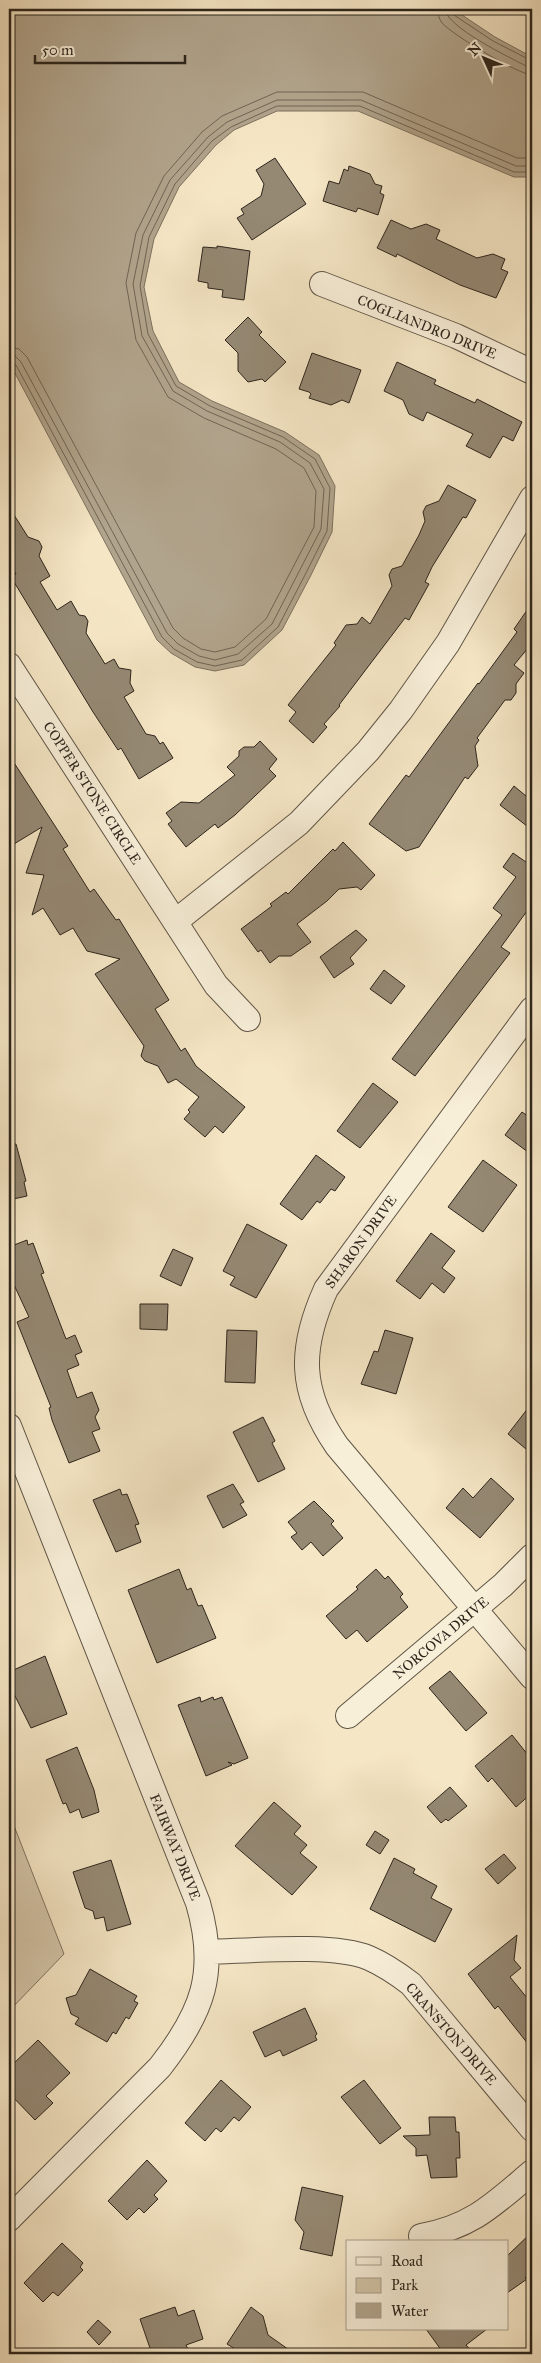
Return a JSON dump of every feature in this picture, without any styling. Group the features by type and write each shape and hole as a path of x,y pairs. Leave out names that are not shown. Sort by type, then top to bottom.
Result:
{"street":[{"name":"COGLIANDRO DRIVE","path":"322,284 456,336 532,372"},
{"path":"176,921 299,823 368,751 401,710 448,643 532,498"},
{"name":"COPPER STONE CIRCLE","path":"9,665 176,921 216,986 248,1019"},
{"name":"SHARON DRIVE","path":"532,1009 326,1288 313,1318 307,1346 308,1385 316,1411 325,1429 337,1446 532,1677"},
{"name":"FAIRWAY DRIVE","path":"9,1426 198,1903 208,1952 208,1970 200,1999 180,2042 160,2067 9,2219"},
{"name":"NORCOVA DRIVE","path":"348,1716 475,1609 532,1556"},
{"name":"CRANSTON DRIVE","path":"208,1952 340,1951 368,1958 393,1970 411,1984 532,2130"},
{"path":"421,2236 443,2232 467,2223 490,2207 532,2172"}],"green space":[{"path":"9,1813 64,1954 9,2011"}],"water":[{"path":"13,9 453,9 495,37 532,57 532,177 514,177 358,111 277,111 234,130 216,145 179,187 154,239 144,287 153,331 179,382 212,401 285,432 319,455 335,486 332,532 311,575 282,630 244,665 215,671 195,667 171,653 157,640 9,362 9,14"}],"building":[{"path":"275,158 306,204 252,240 237,218 244,214 241,209 261,196 264,184 256,170"},
{"path":"349,166 370,174 375,184 382,186 380,193 384,195 378,215 358,208 356,212 323,201 329,181 339,184 344,169 348,171"},
{"path":"391,220 411,229 426,224 440,230 436,239 477,258 493,254 505,259 501,269 508,272 496,298 460,285 397,254 396,257 377,248"},
{"path":"217,246 250,251 244,300 222,297 223,290 208,288 208,283 198,281 203,247 217,248"},
{"path":"248,317 262,332 259,335 286,362 265,382 262,379 248,382 238,371 238,353 225,340"},
{"path":"312,353 361,370 349,403 342,400 331,405 309,398 311,394 309,392 299,389"},
{"path":"397,362 436,380 434,384 475,403 477,399 522,422 513,441 503,436 490,458 466,446 473,434 427,412 423,421 409,414 403,400 384,391"},
{"path":"448,485 476,500 466,518 463,517 432,567 425,582 429,584 409,620 405,618 340,706 324,724 327,727 313,743 289,721 296,712 288,705 336,645 334,643 346,625 357,624 362,617 370,624 392,586 389,575 392,569 402,566 419,535 425,521 423,512 426,506 439,501"},
{"path":"9,507 28,537 39,541 42,547 39,556 50,576 40,582 57,610 71,601 79,615 85,616 88,621 86,633 105,664 114,659 119,668 131,670 130,683 134,691 124,697 146,734 155,736 160,744 163,742 173,758 139,779 121,748 118,750 93,712 11,577 16,574 9,562"},
{"path":"532,603 532,643 514,665 524,673 516,684 516,693 511,700 505,700 477,738 479,740 475,746 478,766 468,779 465,777 419,847 406,851 369,824 406,775 409,777 479,684 517,632 514,629"},
{"path":"260,741 277,759 269,769 276,776 235,815 218,828 215,824 186,847 168,824 172,821 166,813 181,802 199,803 235,775 227,767 239,756 239,751 244,747 254,747"},
{"path":"9,755 68,846 63,849 90,892 94,889 116,920 119,919 169,1000 155,1009 181,1051 185,1048 196,1066 245,1107 223,1133 215,1126 205,1137 184,1119 190,1112 188,1110 199,1097 176,1079 168,1083 158,1066 145,1061 141,1056 144,1046 95,974 120,959 87,951 73,928 60,935 43,908 32,915 44,875 26,873 42,827 9,847"},
{"path":"514,786 532,801 532,830 500,805"},
{"path":"343,842 375,875 361,890 357,887 339,889 327,901 297,924 311,942 291,956 279,956 270,963 261,950 258,952 241,929 272,906 270,904 286,892 288,894 333,849 335,851"},
{"path":"513,853 526,862 532,854 532,904 501,947 510,953 415,1076 392,1059 502,915 493,908 516,877 503,867"},
{"path":"356,930 367,940 350,958 354,964 334,978 320,957"},
{"path":"384,970 405,986 391,1004 370,989"},
{"path":"373,1083 398,1102 360,1148 337,1131"},
{"path":"522,1112 532,1119 532,1155 505,1135"},
{"path":"16,1144 26,1181 24,1182 27,1196 9,1200 9,1145"},
{"path":"316,1155 345,1177 335,1191 331,1189 320,1203 317,1201 302,1220 280,1204"},
{"path":"483,1160 517,1185 483,1232 448,1207"},
{"path":"247,1224 287,1245 256,1298 230,1285 235,1277 223,1271"},
{"path":"431,1233 455,1251 442,1268 455,1278 444,1293 432,1283 420,1299 396,1281"},
{"path":"27,1240 28,1245 33,1243 44,1273 41,1274 66,1339 75,1335 82,1352 75,1355 79,1365 67,1370 77,1398 92,1392 99,1410 95,1417 100,1429 92,1432 100,1451 69,1463 52,1420 49,1408 51,1407 17,1322 29,1317 9,1274 9,1247"},
{"path":"173,1249 193,1258 181,1286 160,1276"},
{"path":"140,1304 168,1304 167,1330 140,1329"},
{"path":"227,1330 257,1331 255,1383 225,1382"},
{"path":"385,1330 413,1338 396,1394 361,1384 374,1351 378,1352"},
{"path":"532,1403 532,1454 508,1434"},
{"path":"263,1417 275,1441 272,1443 285,1469 258,1482 233,1432"},
{"path":"491,1478 514,1499 480,1538 446,1508 463,1488 473,1498"},
{"path":"233,1484 244,1502 240,1504 247,1515 223,1528 207,1496"},
{"path":"120,1489 122,1495 127,1494 139,1524 135,1525 141,1542 116,1552 93,1500"},
{"path":"314,1501 334,1521 331,1524 343,1538 323,1556 311,1542 302,1550 291,1537 297,1533 288,1522"},
{"path":"179,1569 187,1590 191,1588 198,1606 202,1605 216,1638 157,1663 128,1590"},
{"path":"376,1569 385,1579 388,1576 403,1594 400,1597 408,1607 367,1642 357,1630 346,1639 326,1616 358,1589 356,1587"},
{"path":"45,1656 67,1714 31,1728 9,1684 9,1672"},
{"path":"450,1671 487,1713 466,1731 429,1688"},
{"path":"200,1697 201,1702 213,1697 214,1700 222,1697 248,1758 234,1764 228,1762 232,1765 206,1776 178,1705"},
{"path":"512,1735 532,1760 532,1793 516,1807 492,1778 488,1782 475,1766"},
{"path":"77,1747 94,1790 99,1812 82,1818 79,1809 70,1813 66,1803 63,1804 46,1760"},
{"path":"450,1787 467,1806 448,1821 446,1819 441,1823 427,1807"},
{"path":"274,1802 301,1826 294,1834 307,1845 300,1853 317,1867 292,1895 235,1846"},
{"path":"375,1831 389,1840 380,1854 366,1845"},
{"path":"504,1854 516,1868 498,1884 485,1869"},
{"path":"394,1858 415,1869 413,1873 437,1886 431,1898 452,1909 435,1942 370,1909"},
{"path":"111,1860 131,1924 107,1931 104,1917 95,1919 93,1911 85,1908 73,1872"},
{"path":"517,1935 514,1960 521,1968 510,1977 532,2004 532,2049 498,2006 495,2009 468,1974"},
{"path":"90,1969 137,1996 134,2001 138,2003 129,2019 126,2017 116,2034 113,2032 107,2042 75,2024 79,2018 71,2014 66,1998 76,1995"},
{"path":"305,2008 317,2034 315,2036 317,2040 283,2056 280,2050 265,2057 253,2032"},
{"path":"38,2040 70,2073 46,2096 53,2103 35,2120 9,2093 9,2068"},
{"path":"221,2080 251,2107 239,2121 234,2117 221,2132 216,2128 205,2141 185,2123"},
{"path":"364,2080 401,2128 380,2144 341,2097"},
{"path":"429,2117 455,2117 456,2132 459,2132 460,2158 456,2158 457,2177 431,2178 427,2155 416,2156 416,2148 403,2136 430,2135"},
{"path":"147,2160 167,2181 154,2195 158,2199 144,2213 139,2208 127,2220 108,2201"},
{"path":"302,2187 343,2196 332,2256 300,2249 304,2232 295,2220"},
{"path":"532,2232 532,2272 525,2278 527,2279 508,2292 508,2255"},
{"path":"62,2243 83,2263 80,2267 83,2270 58,2296 53,2292 43,2302 24,2283"},
{"path":"175,2307 178,2316 194,2310 203,2339 186,2345 188,2349 172,2354 152,2354 140,2319"},
{"path":"251,2307 263,2316 268,2335 295,2354 243,2354 227,2344"},
{"path":"98,2320 111,2332 99,2345 87,2332"},
{"path":"427,2330 486,2330 466,2345 474,2354 444,2354"}]}
